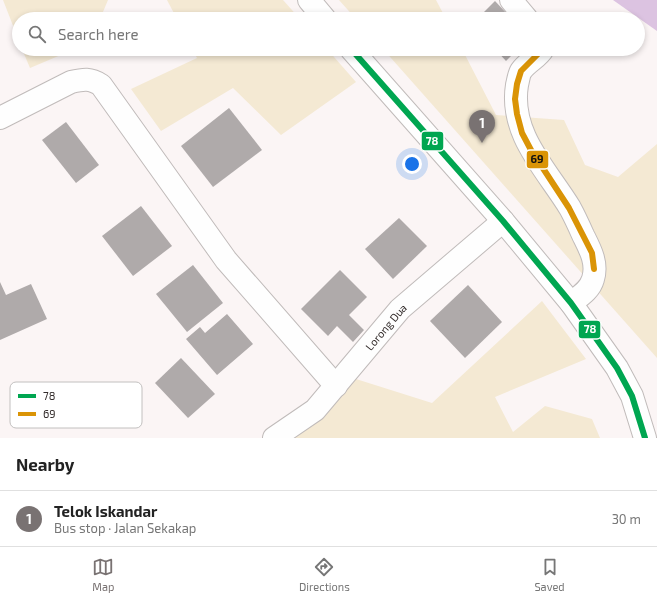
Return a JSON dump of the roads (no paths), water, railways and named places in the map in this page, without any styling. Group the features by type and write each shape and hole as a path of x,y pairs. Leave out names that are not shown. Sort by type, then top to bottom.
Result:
{"street":[{"path":"308,0 319,12"},
{"path":"511,0 521,12"},
{"path":"357,56 503,221 572,304 618,368 632,396 645,438"},
{"path":"536,56 521,71 517,84 515,99 522,133 530,150 569,208 592,253 595,265 593,279 589,288 572,304"},
{"path":"0,118 71,82 93,80 101,86 226,260 336,386"},
{"name":"Lorong Dua","path":"274,438 315,410 400,309 503,221"}],"place":[{"name":"Telok Iskandar","path":"482,143"}]}
